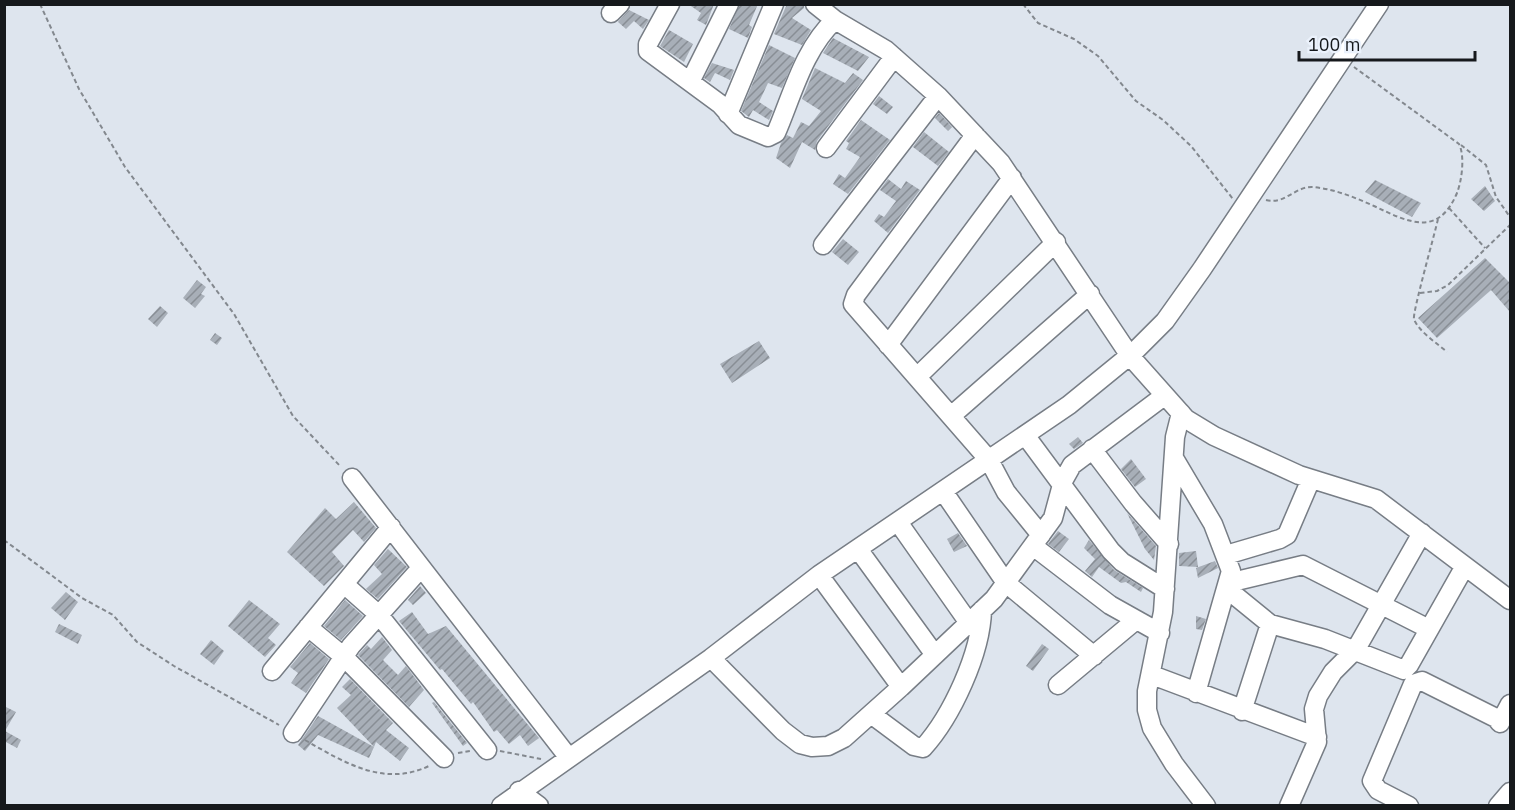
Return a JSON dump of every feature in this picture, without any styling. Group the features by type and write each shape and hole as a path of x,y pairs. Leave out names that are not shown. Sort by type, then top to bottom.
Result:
{"street":[{"path":"670,4 647,47 720,104 743,128 768,138 773,135 809,56 827,27 835,20"},
{"path":"690,82 729,4"},
{"path":"728,114 774,4"},
{"path":"815,4 835,20 894,57 938,96 975,135 1012,178 1130,356 1181,413 1214,436 1311,479 1376,499 1510,600"},
{"path":"501,806 519,791 711,658 819,575 1069,405 1130,356 1165,321 1379,4"},
{"path":"826,148 894,57"},
{"path":"823,245 938,96"},
{"path":"975,135 854,299 853,304 989,460 1006,492 1037,540 1110,605 1160,633"},
{"path":"888,345 1012,178"},
{"path":"917,377 1056,242"},
{"path":"951,416 1090,294"},
{"path":"711,658 783,731 806,746 821,747 837,743 935,655 1006,583 1057,508 1062,484 1072,465 1164,396"},
{"path":"1181,413 1174,437 1169,544 1160,633 1146,702 1152,728 1187,783 1206,806"},
{"path":"1025,435 1122,562 1165,589"},
{"path":"1092,448 1133,503 1169,544"},
{"path":"1174,458 1212,524 1231,571 1196,693"},
{"path":"352,478 565,760"},
{"path":"1226,555 1281,539 1287,535 1311,479"},
{"path":"944,491 1006,583 1094,656"},
{"path":"871,714 914,746 923,748 943,720 972,660 981,628 975,616 898,522"},
{"path":"272,671 391,527"},
{"path":"1289,806 1312,758 1317,737 1314,709 1318,696 1333,672 1353,652 1422,533"},
{"path":"858,549 935,655"},
{"path":"1227,586 1303,565 1429,629"},
{"path":"1227,586 1270,624 1309,633 1404,670 1465,566"},
{"path":"293,733 343,656 421,568"},
{"path":"819,575 901,687"},
{"path":"344,584 379,615 487,750"},
{"path":"1058,685 1136,620"},
{"path":"1242,711 1270,624"},
{"path":"308,627 343,656 444,758"},
{"path":"1152,675 1242,711 1317,737"},
{"path":"1409,806 1378,789 1372,781 1417,681 1496,718 1505,726 1510,704"},
{"path":"519,791 539,806"},
{"path":"1498,806 1510,792"}],"path":[{"path":"40,4 79,88 125,167 234,314 293,416 352,478"},
{"path":"1023,4 1038,23 1074,39 1098,56 1136,101 1177,132 1191,146 1228,194 1247,200 1284,200 1298,190 1310,187 1341,192 1416,224 1438,219"},
{"path":"1342,58 1486,165 1496,197 1510,217"},
{"path":"1447,352 1414,319 1415,300 1420,293 1438,219 1449,208 1458,191 1463,152 1459,144"},
{"path":"1449,208 1485,248"},
{"path":"1420,293 1442,290 1510,225"},
{"path":"4,540 82,598 113,615 146,648 345,763 370,772 404,774 444,758 487,750 565,760"}],"building":[{"path":"688,4 714,4 706,25 697,20 701,13"},
{"path":"740,4 758,4 749,25 752,27 748,38 729,29"},
{"path":"787,4 804,4 804,8 792,18 811,30 802,45 774,34"},
{"path":"629,10 649,20 643,29 634,21 626,29 618,22"},
{"path":"669,30 693,44 684,62 660,46"},
{"path":"833,38 869,57 858,71 823,53"},
{"path":"769,45 795,58 782,88 768,83 759,102 773,111 769,120 753,110 749,117 741,111"},
{"path":"712,63 734,70 730,80 715,73 710,82 704,78"},
{"path":"815,68 845,83 853,73 863,80 817,141 815,150 802,142 790,168 776,158 781,143 787,135 793,138 801,122 809,126 821,111 802,99"},
{"path":"879,96 893,107 887,114 873,104"},
{"path":"939,113 952,127 948,131 935,118"},
{"path":"861,120 890,140 848,194 833,184 839,174 845,178 860,157 846,149 849,143 846,141"},
{"path":"924,132 949,152 938,166 913,147"},
{"path":"888,179 901,189 906,181 920,190 888,233 874,221 879,214 884,217 896,201 880,190"},
{"path":"1375,180 1421,203 1412,217 1365,192"},
{"path":"1485,186 1495,201 1484,211 1471,199"},
{"path":"843,239 859,252 848,265 832,252"},
{"path":"1485,258 1510,283 1510,312 1491,290 1437,338 1418,318"},
{"path":"197,280 206,287 201,294 205,296 195,308 183,298"},
{"path":"160,306 168,313 157,327 148,319"},
{"path":"215,333 222,338 217,345 210,340"},
{"path":"759,341 770,358 732,383 720,364"},
{"path":"1078,437 1083,443 1074,449 1069,444"},
{"path":"1131,459 1146,479 1135,487 1121,469"},
{"path":"354,502 376,528 364,542 353,530 332,552 344,566 324,586 287,552 325,508 336,519"},
{"path":"1127,513 1156,546 1154,560 1145,549"},
{"path":"1058,531 1069,539 1059,552 1048,544"},
{"path":"958,533 967,546 954,552 947,539"},
{"path":"1089,540 1114,570 1143,588 1141,592 1126,582 1121,583 1099,567 1092,577 1085,571 1095,559 1084,548"},
{"path":"388,549 407,567 378,599 366,589 382,574 374,565"},
{"path":"1196,551 1198,567 1179,566 1179,553"},
{"path":"1215,561 1218,568 1198,578 1196,568"},
{"path":"420,586 426,593 413,605 408,600"},
{"path":"66,592 78,602 65,620 51,608"},
{"path":"249,600 280,624 268,638 276,645 265,657 228,626"},
{"path":"345,600 363,616 341,640 324,626"},
{"path":"412,612 428,634 446,626 539,738 528,746 520,735 509,744 497,730 494,732 473,702 471,704 399,621"},
{"path":"1196,616 1206,619 1202,630 1196,629"},
{"path":"59,624 82,635 78,644 55,632"},
{"path":"382,637 392,650 383,660 398,675 406,666 424,690 409,707 358,655 367,645 371,649"},
{"path":"211,640 224,651 214,665 200,654"},
{"path":"310,643 329,659 306,693 291,683 298,673 290,667"},
{"path":"1042,644 1049,649 1033,671 1026,666"},
{"path":"350,679 393,723 386,730 409,748 400,761 376,742 374,747 337,708 351,695 342,687"},
{"path":"434,702 467,743 463,746 432,703"},
{"path":"4,706 16,712 5,731 21,740 17,748 4,741"},
{"path":"318,716 374,747 369,758 318,735 305,751 298,745"}]}
